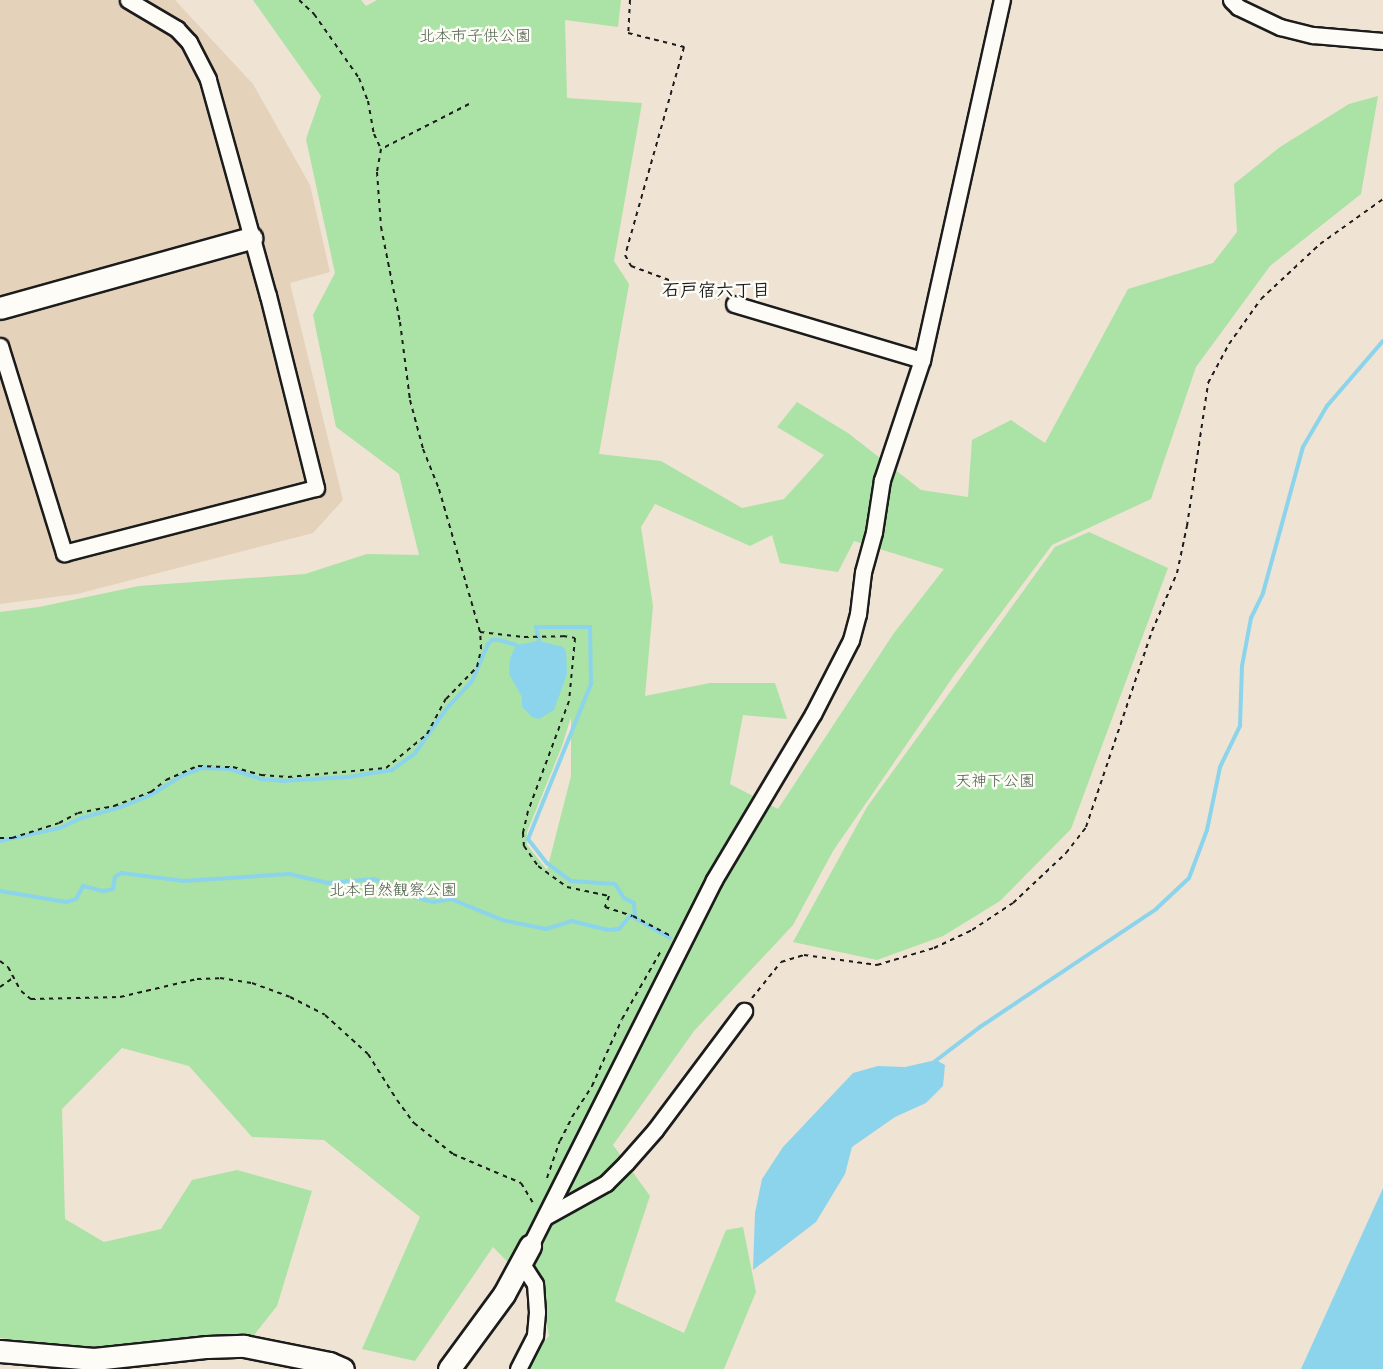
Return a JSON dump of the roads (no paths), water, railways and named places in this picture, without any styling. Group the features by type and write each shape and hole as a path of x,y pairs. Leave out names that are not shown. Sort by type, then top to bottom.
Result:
{"street":[{"path":"0,346 64,553 316,488 268,296 202,64 189,42 177,29 128,0"},
{"path":"449,1369 526,1255 542,1216 714,880 813,714 851,640 858,615 863,572 874,532 882,480 922,360 1002,0"},
{"path":"1232,0 1238,7 1280,27 1313,35 1383,42"},
{"path":"0,308 251,238"},
{"path":"734,304 922,360"},
{"path":"542,1216 606,1183 626,1163 655,1130 744,1011"},
{"path":"518,1369 535,1335 537,1312 535,1284 526,1255"},
{"path":"0,1351 94,1359 207,1347 244,1346 329,1363 343,1369"}],"water":[{"path":"539,641 563,647 566,651 567,674 554,710 539,719 532,717 522,707 522,697 509,674 510,659 516,645"},
{"path":"936,1060 945,1065 943,1086 926,1103 895,1117 852,1147 845,1174 816,1222 753,1270 755,1213 762,1179 783,1147 853,1073 878,1066 905,1067"},
{"path":"1383,1188 1383,1369 1301,1369"}],"waterway":[{"path":"934,1062 980,1027 1156,909 1189,878 1207,830 1220,767 1240,726 1242,666 1251,618 1263,593 1303,447 1327,406 1383,341"},
{"path":"539,641 536,627 590,627 591,684 528,839 547,863 571,881 615,884 624,898 634,903 635,918 670,938"},
{"path":"0,841 60,828 81,818 121,807 151,795 181,776 202,768 230,769 261,779 282,781 348,777 392,770 415,753 447,708 472,681 488,644 492,640 499,640 516,645"},
{"path":"0,891 66,902 76,899 83,886 103,891 113,889 115,877 121,873 184,881 289,874 327,883 375,879 418,898 433,902 451,899 502,920 546,929 572,921 607,930 619,929 630,916 635,918"}],"district":[{"name":"石戸宿六丁目","path":"716,290"}],"park label":[{"name":"北本市子供公園","path":"475,35"},
{"name":"天神下公園","path":"995,780"},
{"name":"北本自然観察公園","path":"393,889"}]}
